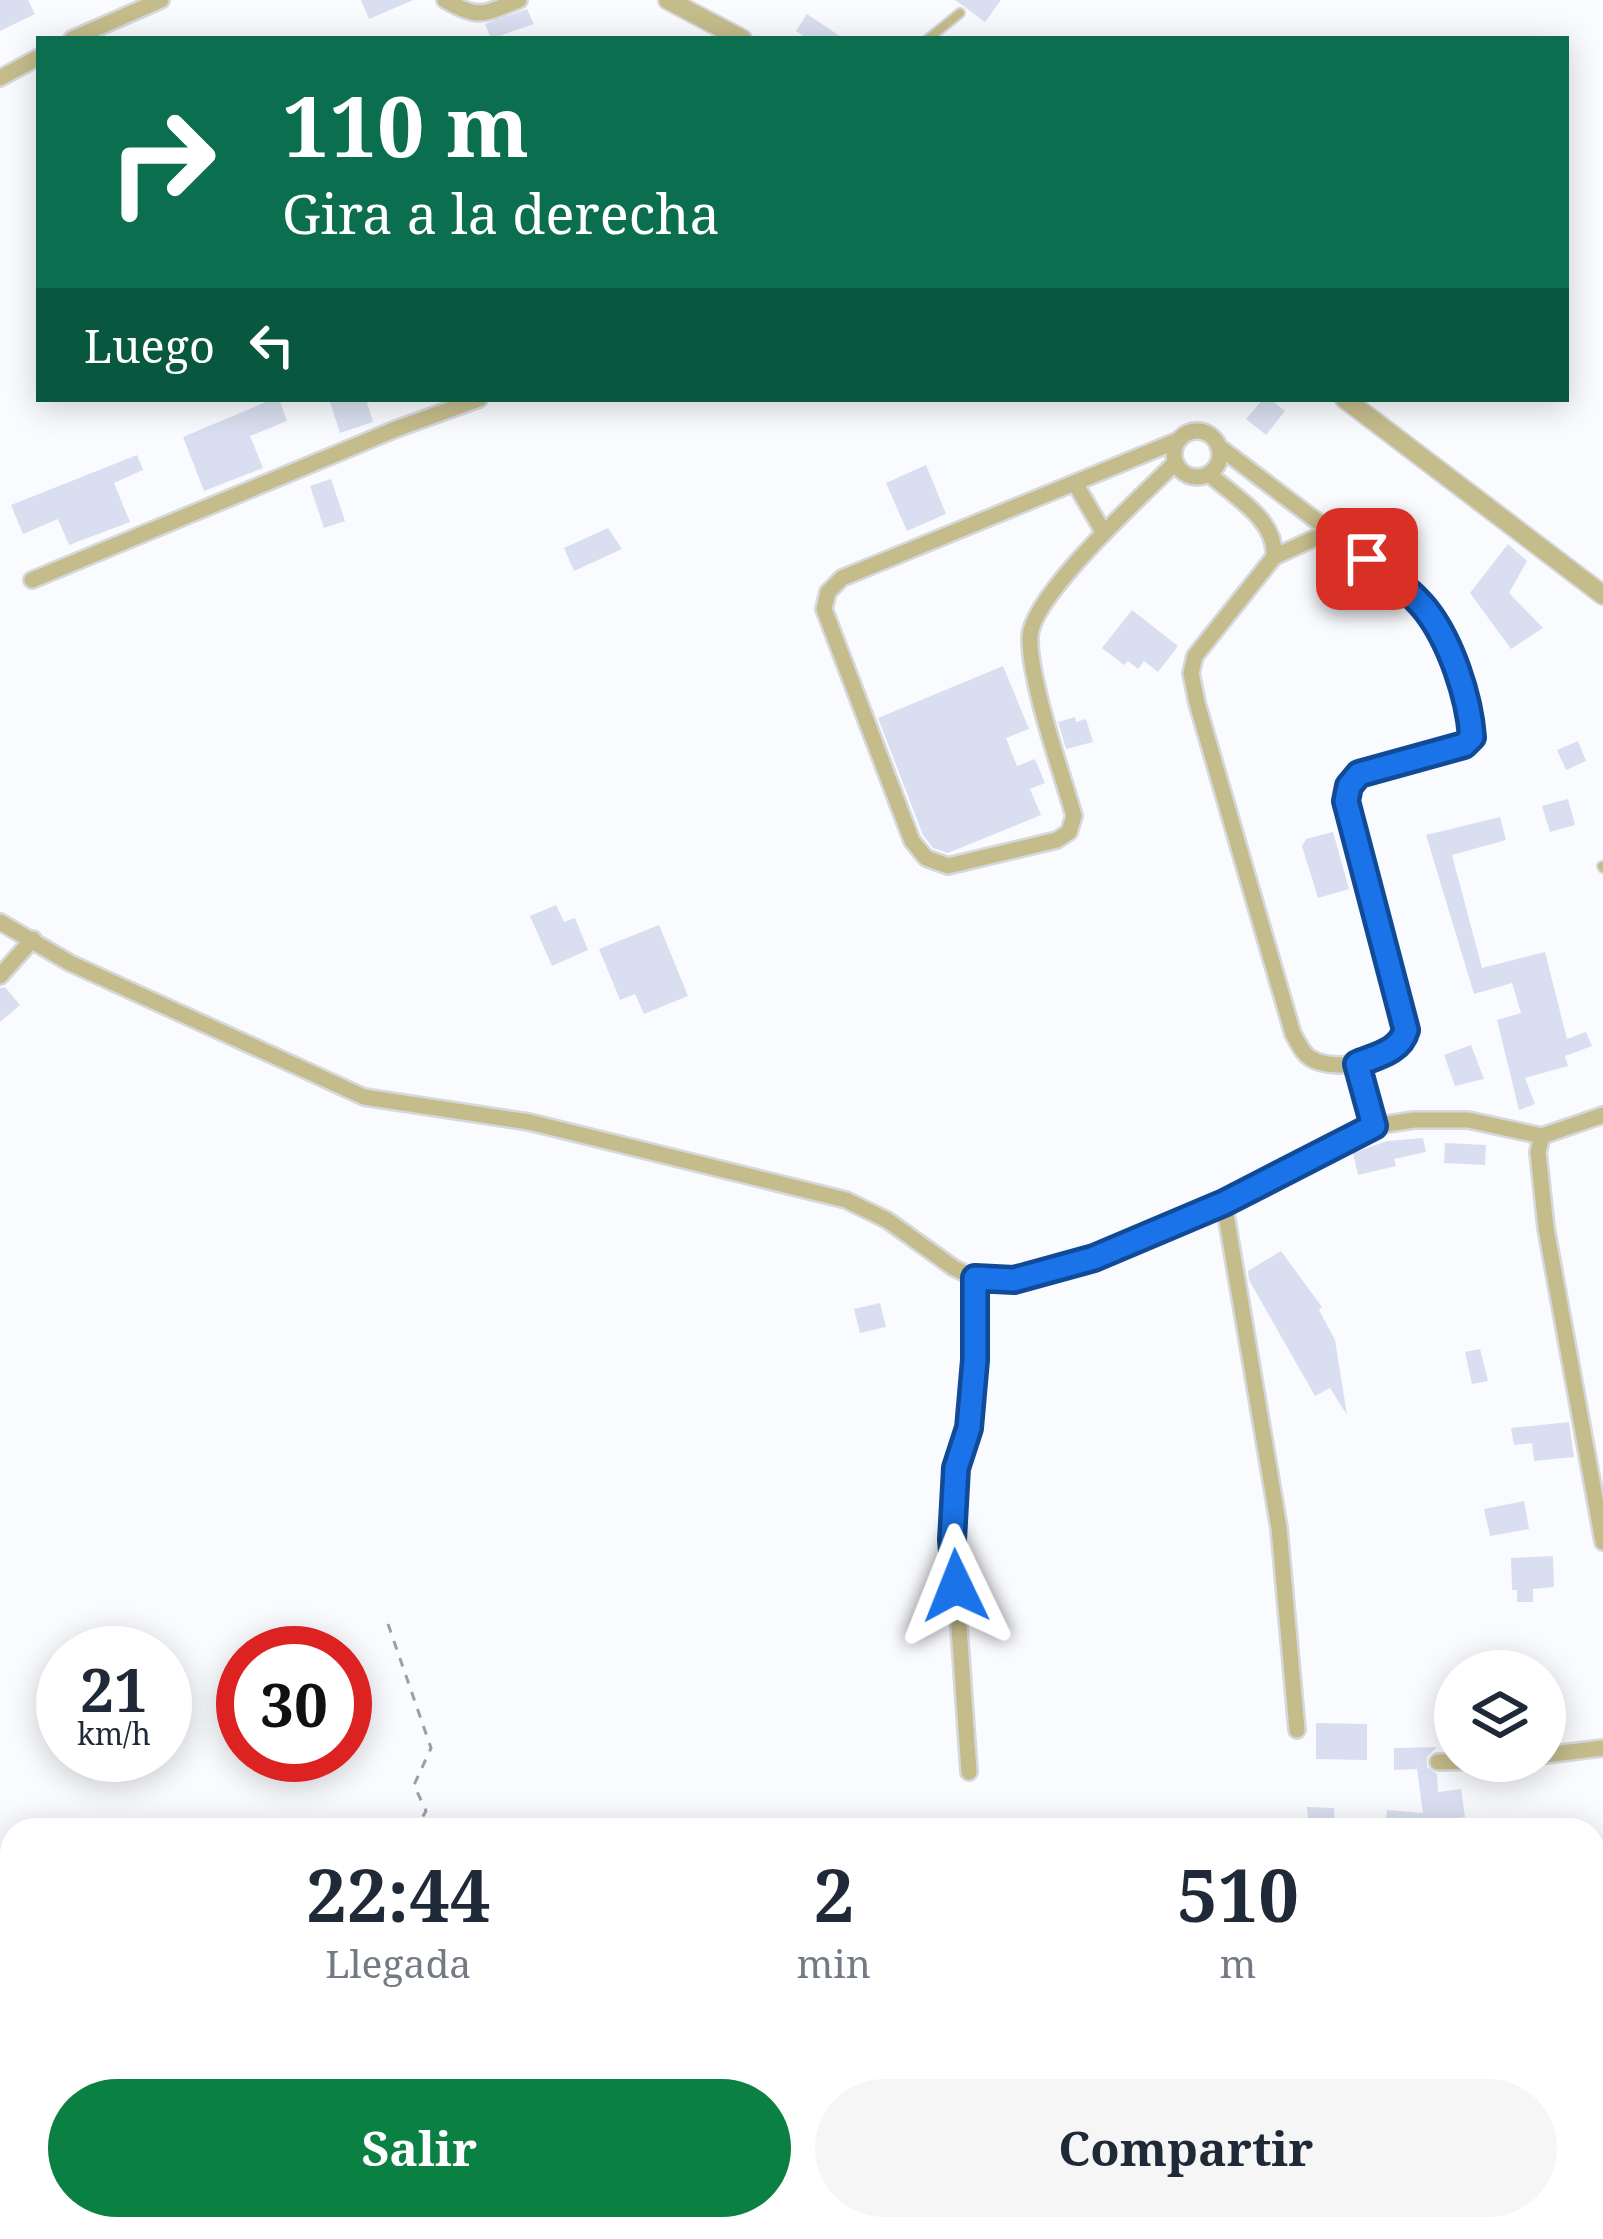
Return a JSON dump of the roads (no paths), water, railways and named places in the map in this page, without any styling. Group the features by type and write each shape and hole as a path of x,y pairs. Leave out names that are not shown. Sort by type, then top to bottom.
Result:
{"street":[{"path":"79,36 161,0"},
{"path":"445,0 467,15 519,0"},
{"path":"680,2 737,36"},
{"path":"0,78 36,59"},
{"path":"32,580 471,402"},
{"path":"1349,402 1603,595"},
{"path":"1178,440 1175,463 1104,533 1036,612 1030,636 1036,674 1074,816 1069,832 1057,840 948,866 926,858 912,841 824,609 828,592 842,578 1076,485 1178,440 1200,431 1404,587 1428,613 1447,648 1472,737 1464,745 1359,774 1349,786 1346,801 1406,1030 1394,1049 1357,1064 1324,1064 1306,1056 1293,1034 1192,673 1195,656 1274,557 1330,531"},
{"path":"1209,474 1219,461 1218,446"},
{"path":"1175,463 1186,475 1209,474 1268,525 1275,542 1274,557"},
{"path":"1076,485 1104,533"},
{"path":"0,922 70,962 364,1097 529,1122 846,1200 887,1220 975,1278 1014,1280 1094,1258 1224,1203 1374,1126 1468,1120 1542,1136 1603,1115"},
{"path":"0,976 33,939"},
{"path":"1357,1064 1374,1126"},
{"path":"1542,1136 1538,1152 1546,1228 1603,1542"},
{"path":"1224,1203 1280,1528 1298,1730"},
{"path":"969,1772 952,1540 956,1468 969,1428 975,1360 975,1278"},
{"path":"1566,1752 1603,1748"}],"lane":[{"path":"932,36 960,14"}]}
